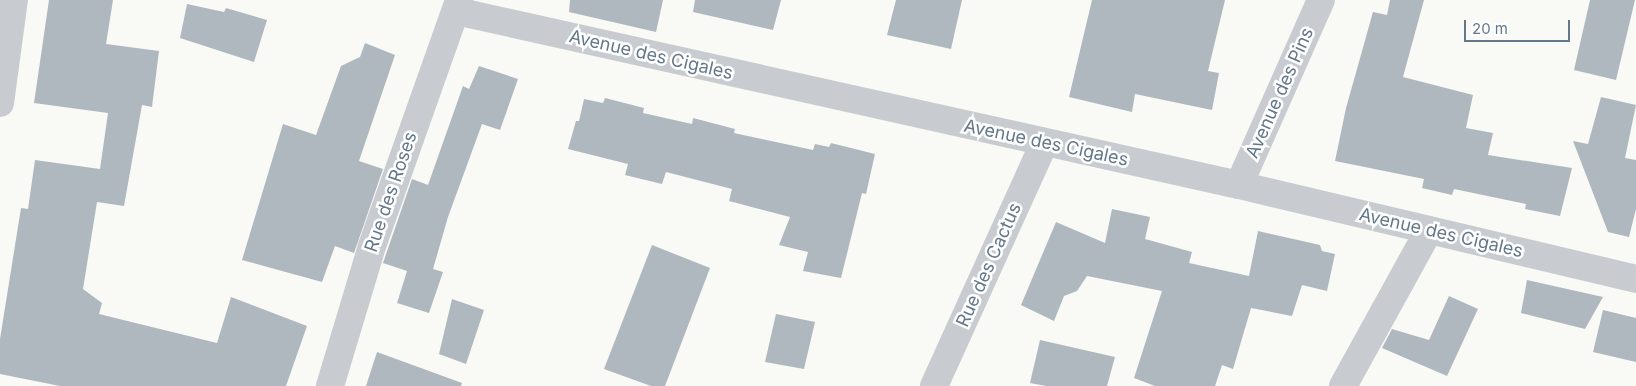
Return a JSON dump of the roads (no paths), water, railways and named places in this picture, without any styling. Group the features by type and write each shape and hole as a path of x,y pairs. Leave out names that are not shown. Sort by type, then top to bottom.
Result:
{"street":[{"path":"0,103 14,0"},
{"name":"Avenue des Pins","path":"1239,185 1321,0"},
{"name":"Avenue des Cigales","path":"457,6 1044,143 1239,185 1636,279"},
{"name":"Rue des Roses","path":"330,386 372,246 457,6"},
{"name":"Rue des Cactus","path":"934,386 1044,143"},
{"path":"1343,386 1429,230"}]}
